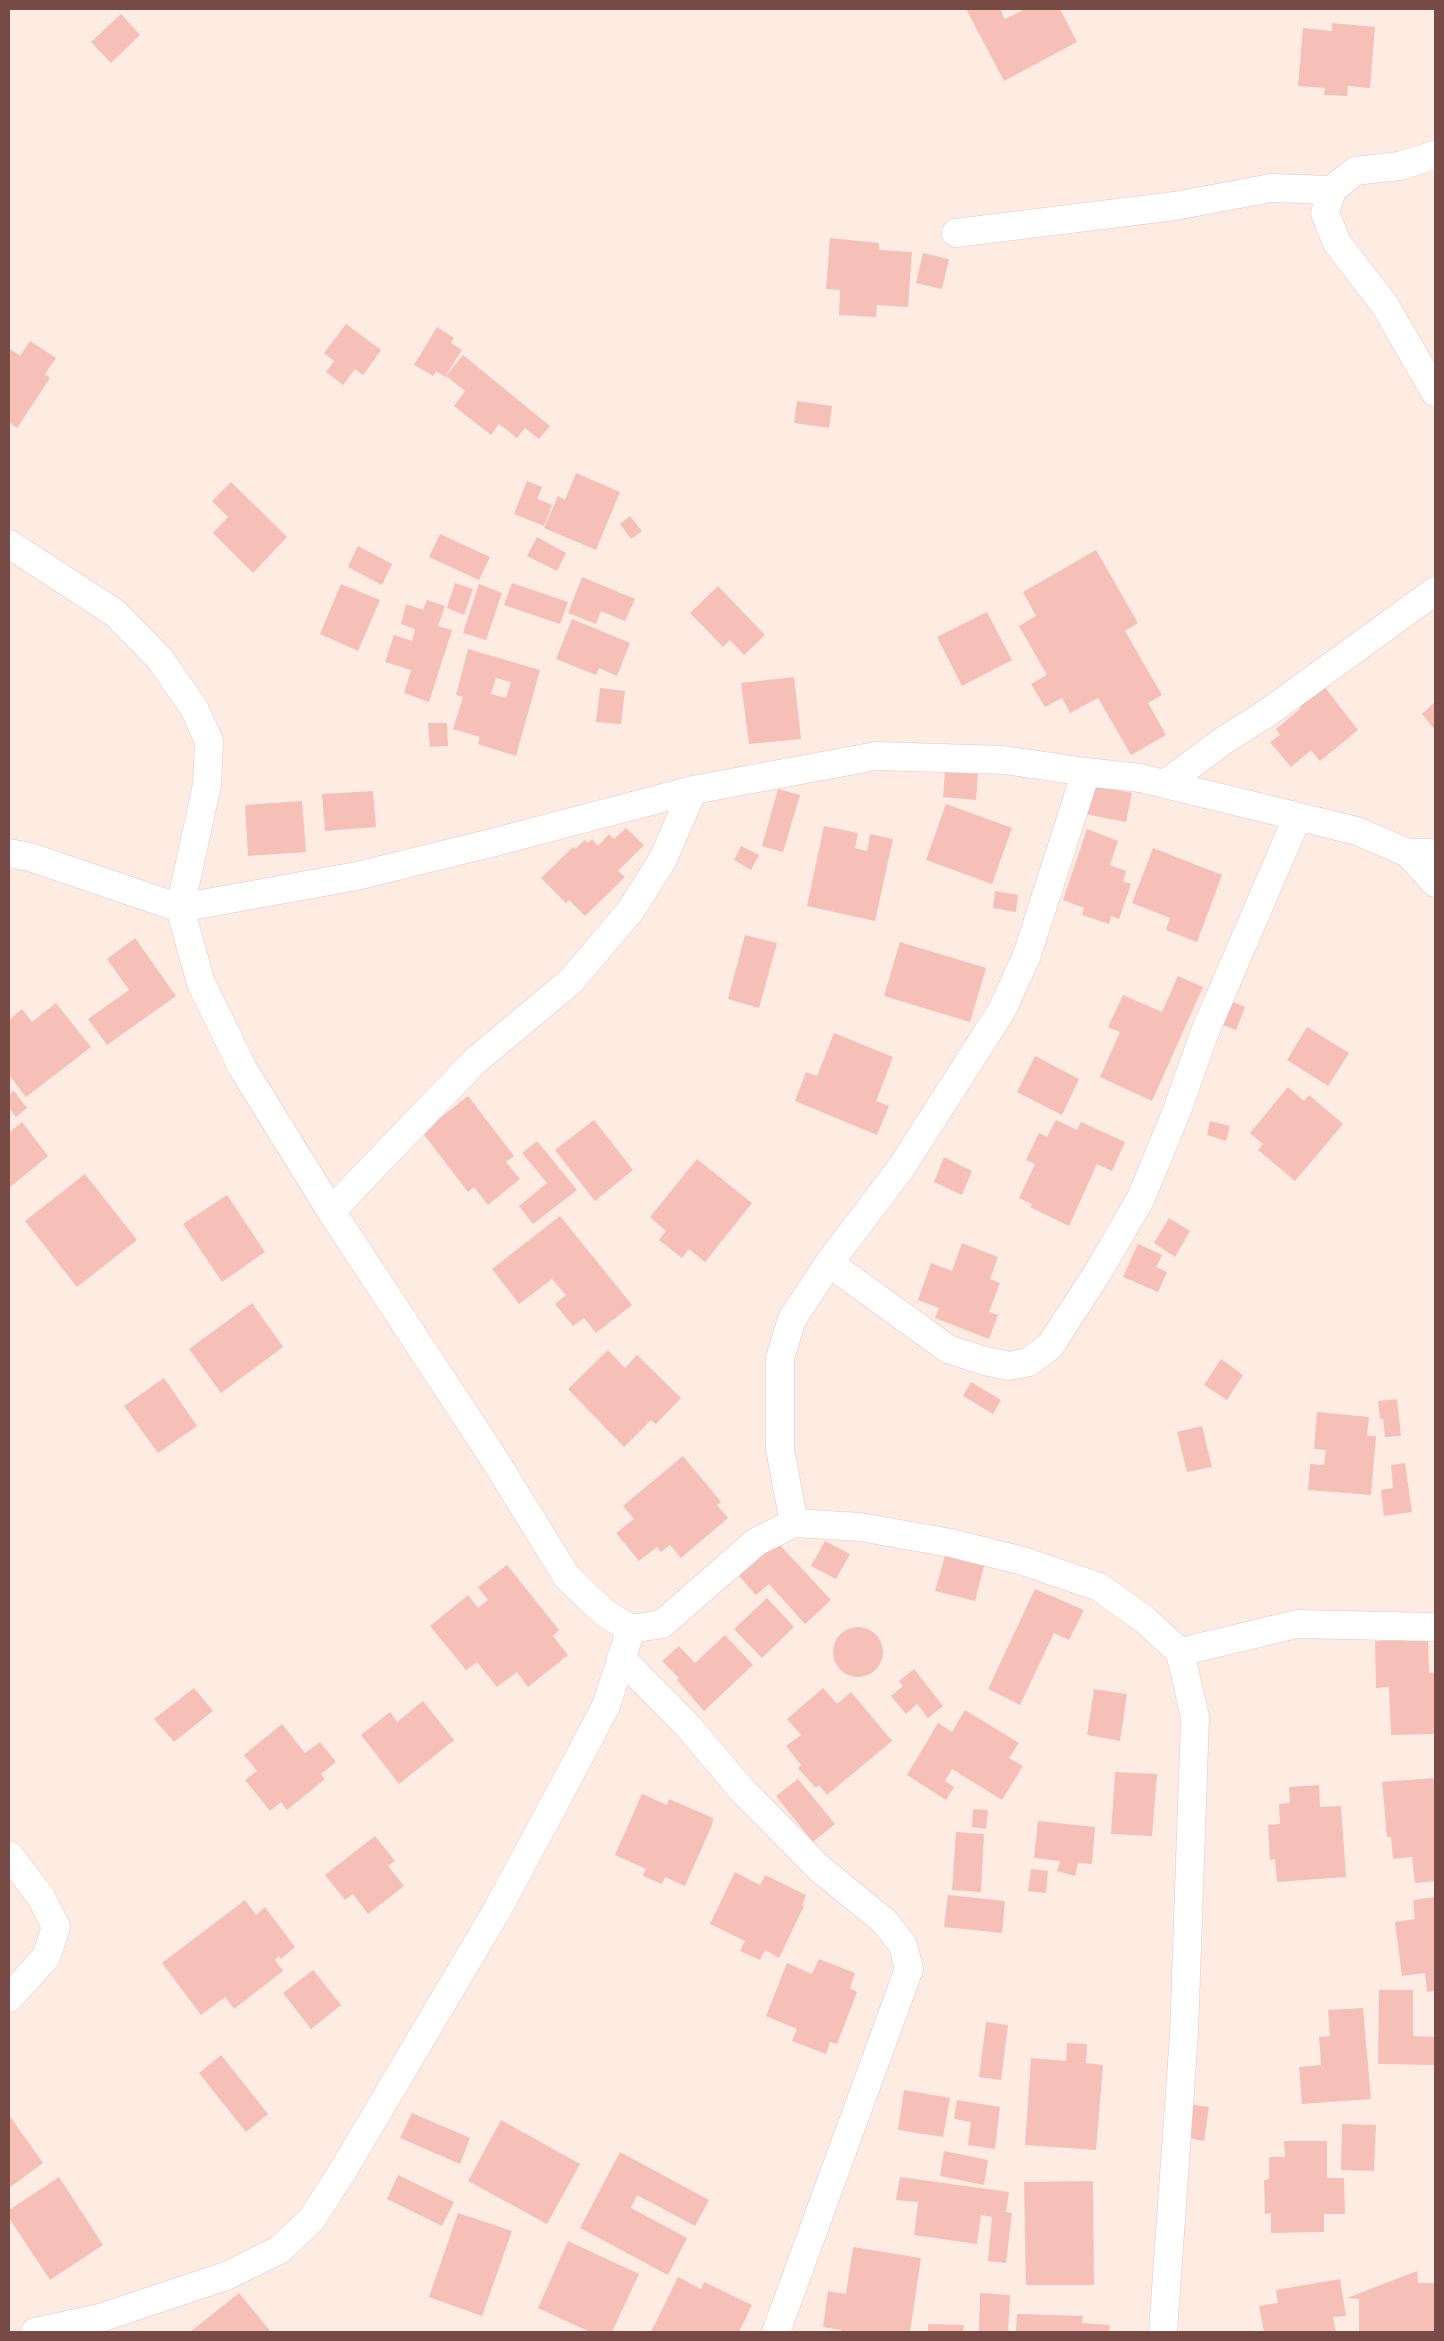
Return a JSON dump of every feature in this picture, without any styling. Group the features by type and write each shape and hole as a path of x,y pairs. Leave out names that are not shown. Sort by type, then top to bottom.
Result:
{"street":[{"path":"1435,155 1399,166 1355,171 1332,190 1324,213 1337,244 1384,304 1435,392"},
{"path":"956,233 1175,206 1271,188 1332,190"},
{"path":"9,544 115,614 160,659 194,708 209,741 207,784 180,908 201,983 243,1070 331,1212 491,1454 567,1577 604,1613 631,1629 662,1624 756,1542 794,1522 860,1527 951,1543 1023,1561 1099,1587 1145,1620 1180,1652 1195,1717 1184,2034 1164,2332"},
{"path":"1165,784 1223,741 1268,713 1435,591"},
{"path":"9,853 30,857 180,908 366,873 495,842 693,790 876,756 1004,760 1140,778 1297,818 1357,831 1408,853 1435,853"},
{"path":"794,1522 780,1450 780,1358 792,1319 829,1263 901,1168 1002,1010 1027,954 1086,772"},
{"path":"331,1212 475,1061 571,981 631,910 663,859 693,790"},
{"path":"829,1263 948,1349 985,1361 1009,1366 1029,1362 1050,1346 1098,1272 1141,1198 1178,1108 1204,1034 1297,818"},
{"path":"1408,853 1435,883"},
{"path":"1180,1652 1297,1624 1435,1627"},
{"path":"35,2332 100,2318 226,2276 279,2250 311,2220 342,2172 496,1912 606,1706 631,1629"},
{"path":"621,1658 688,1726 742,1790 819,1868 884,1921 903,1945 909,1969 776,2332"},
{"path":"9,1855 41,1896 56,1928 46,1957 9,1998"}],"building":[{"path":"966,9 1000,9 1005,19 1025,9 1060,9 1077,42 1004,81"},
{"path":"121,14 140,35 111,63 91,42"},
{"path":"1332,23 1375,27 1370,88 1348,86 1347,96 1324,95 1325,88 1298,86 1303,28 1332,31"},
{"path":"830,238 879,243 879,250 912,252 908,307 877,305 876,317 839,315 840,290 826,289"},
{"path":"923,253 949,259 942,289 916,283"},
{"path":"346,324 381,350 363,375 355,369 343,385 326,372 334,361 324,353"},
{"path":"437,327 454,338 451,343 462,350 445,377 436,371 433,376 414,365"},
{"path":"30,341 56,358 45,374 50,378 17,428 9,422 9,348 20,356"},
{"path":"463,355 550,426 539,439 525,428 517,438 499,424 491,435 454,406 465,391 446,376"},
{"path":"797,401 832,406 829,428 794,423"},
{"path":"576,473 620,492 596,550 544,528 558,496 565,500"},
{"path":"527,481 542,487 537,499 552,505 544,526 514,514"},
{"path":"231,482 287,537 253,573 213,533 228,517 212,501"},
{"path":"630,516 642,531 631,539 620,524"},
{"path":"440,534 490,557 479,580 429,557"},
{"path":"537,537 566,553 557,571 527,556"},
{"path":"358,546 392,564 382,585 348,567"},
{"path":"1096,550 1138,623 1125,631 1162,695 1148,703 1166,735 1131,755 1098,698 1070,713 1062,698 1045,707 1031,684 1047,675 1019,626 1036,616 1023,592"},
{"path":"582,577 635,599 625,621 601,611 596,624 568,613"},
{"path":"455,583 473,589 464,615 447,608"},
{"path":"512,583 568,602 560,624 504,605"},
{"path":"341,584 380,600 358,651 320,634"},
{"path":"479,584 502,593 486,640 463,633"},
{"path":"718,586 765,635 744,655 730,640 723,647 690,613"},
{"path":"427,600 445,606 438,626 452,630 429,702 404,693 411,670 385,662 394,635 412,641 415,629 401,624 406,604 423,610"},
{"path":"987,612 1012,660 962,686 937,637"},
{"path":"572,619 630,643 617,676 599,668 596,675 556,659"},
{"path":"468,649 540,670 516,756 478,744 480,737 453,729 463,697 456,695","holes":["496,678 511,682 506,698 491,694"]},
{"path":"794,677 801,739 749,744 741,683"},
{"path":"1323,685 1358,730 1320,761 1311,750 1291,767 1270,742 1280,735 1276,729 1301,708 1298,705"},
{"path":"600,688 625,691 621,724 596,722"},
{"path":"1435,702 1435,730 1422,714"},
{"path":"428,723 447,723 448,746 430,747"},
{"path":"945,771 978,774 976,800 943,797"},
{"path":"1091,785 1132,793 1126,822 1085,814"},
{"path":"778,789 800,795 783,852 762,846"},
{"path":"373,791 376,827 325,831 322,794"},
{"path":"302,801 306,852 248,856 245,805"},
{"path":"946,804 1012,828 992,884 926,860"},
{"path":"824,826 858,833 855,848 867,851 870,834 893,839 875,921 807,906"},
{"path":"626,828 644,845 618,871 625,877 585,916 569,900 566,903 541,878 573,847 575,849 585,840 588,843 592,839 598,846 609,834 614,839"},
{"path":"1087,829 1118,841 1110,865 1126,871 1123,881 1131,884 1119,919 1111,916 1109,924 1082,915 1084,908 1063,900"},
{"path":"741,846 759,855 751,870 734,860"},
{"path":"1153,848 1222,875 1197,942 1166,930 1170,918 1132,903"},
{"path":"995,891 1018,895 1016,912 993,908"},
{"path":"745,935 777,943 759,1008 728,999"},
{"path":"135,938 176,996 107,1045 88,1019 129,990 107,959"},
{"path":"900,942 986,968 970,1022 884,996"},
{"path":"1178,976 1203,987 1152,1101 1100,1077 1120,1032 1108,1027 1123,995 1162,1012"},
{"path":"1228,1000 1245,1007 1236,1030 1218,1023"},
{"path":"56,1003 91,1047 26,1097 9,1075 9,1020 22,1009 32,1022"},
{"path":"1307,1027 1349,1053 1328,1086 1287,1060"},
{"path":"834,1033 893,1057 876,1101 889,1106 877,1135 795,1101 806,1072 817,1076"},
{"path":"1035,1056 1079,1079 1062,1115 1017,1092"},
{"path":"1288,1087 1304,1101 1309,1095 1343,1124 1295,1181 1258,1150 1263,1144 1250,1133"},
{"path":"14,1091 27,1108 16,1117 9,1108 9,1094"},
{"path":"468,1096 514,1156 506,1162 520,1179 488,1205 474,1187 468,1192 422,1132"},
{"path":"594,1120 633,1170 595,1201 555,1150"},
{"path":"1056,1120 1077,1130 1081,1122 1125,1142 1112,1171 1097,1164 1069,1226 1030,1207 1032,1204 1019,1198 1035,1164 1026,1160 1039,1133 1047,1137"},
{"path":"1210,1121 1230,1126 1226,1141 1207,1135"},
{"path":"22,1122 48,1156 9,1188 9,1133"},
{"path":"537,1141 577,1190 533,1224 519,1206 547,1183 522,1153"},
{"path":"944,1157 972,1171 962,1195 934,1182"},
{"path":"697,1159 752,1203 705,1262 689,1249 682,1258 659,1240 666,1231 650,1217"},
{"path":"85,1174 137,1240 77,1287 25,1221"},
{"path":"227,1195 265,1252 222,1282 183,1224"},
{"path":"560,1216 632,1305 596,1333 584,1318 573,1326 555,1304 566,1295 552,1279 519,1304 492,1269"},
{"path":"1169,1218 1190,1231 1175,1257 1154,1243"},
{"path":"962,1243 998,1257 990,1279 1000,1283 989,1312 998,1315 989,1339 935,1318 939,1308 918,1300 931,1263 952,1271"},
{"path":"1138,1244 1162,1255 1156,1267 1167,1272 1158,1292 1123,1277"},
{"path":"252,1303 283,1347 221,1393 189,1349"},
{"path":"608,1350 625,1368 637,1355 681,1398 656,1424 651,1420 624,1447 568,1389"},
{"path":"1221,1359 1243,1375 1227,1400 1204,1385"},
{"path":"164,1378 197,1426 158,1453 124,1406"},
{"path":"971,1382 1001,1400 993,1414 963,1396"},
{"path":"1397,1399 1401,1436 1385,1437 1378,1401"},
{"path":"1317,1412 1369,1417 1367,1436 1376,1436 1371,1495 1308,1490 1310,1464 1324,1465 1326,1450 1314,1449"},
{"path":"1202,1426 1212,1467 1187,1472 1177,1432"},
{"path":"683,1456 721,1502 717,1505 728,1518 681,1558 670,1545 661,1552 657,1547 639,1561 616,1533 634,1519 623,1506"},
{"path":"1405,1463 1412,1512 1384,1516 1381,1490 1393,1488 1391,1465"},
{"path":"825,1541 850,1554 836,1579 811,1566"},
{"path":"777,1542 831,1600 805,1624 769,1584 756,1595 739,1576"},
{"path":"945,1556 984,1566 975,1601 935,1591"},
{"path":"507,1565 559,1630 553,1636 568,1655 528,1687 517,1672 497,1687 477,1662 466,1670 430,1626 468,1595 478,1608 488,1600 478,1587"},
{"path":"1035,1589 1084,1610 1069,1640 1054,1633 1020,1705 988,1689"},
{"path":"767,1598 794,1627 762,1658 734,1629"},
{"path":"858,1627 872,1631 879,1638 883,1652 879,1666 872,1673 858,1677 844,1673 837,1666 833,1652 837,1638 844,1631"},
{"path":"725,1635 753,1665 704,1711 677,1680 679,1678 662,1661 679,1646 695,1663"},
{"path":"1428,1639 1429,1673 1435,1673 1435,1734 1391,1735 1389,1687 1376,1688 1375,1641"},
{"path":"914,1669 943,1706 928,1718 917,1704 906,1714 891,1696 903,1686 899,1681"},
{"path":"194,1688 213,1711 174,1742 154,1719"},
{"path":"823,1688 837,1704 851,1692 892,1741 827,1795 819,1785 816,1788 798,1768 801,1765 786,1746 801,1735 787,1719"},
{"path":"1094,1689 1127,1694 1120,1741 1087,1735"},
{"path":"423,1701 454,1740 399,1784 361,1735 390,1712 397,1722"},
{"path":"965,1710 1019,1743 1009,1758 1023,1766 1002,1800 952,1769 945,1781 954,1787 946,1800 907,1775 938,1723 952,1732"},
{"path":"282,1724 305,1753 320,1742 336,1762 321,1774 325,1779 287,1810 281,1802 270,1811 245,1780 257,1771 244,1755"},
{"path":"1115,1772 1157,1774 1152,1836 1111,1834"},
{"path":"1435,1778 1435,1881 1415,1883 1412,1857 1393,1859 1391,1837 1387,1837 1382,1782"},
{"path":"798,1779 835,1824 813,1842 776,1796"},
{"path":"1319,1785 1320,1807 1341,1806 1346,1877 1277,1882 1275,1859 1270,1860 1268,1825 1280,1824 1279,1804 1290,1803 1289,1787"},
{"path":"642,1794 667,1805 669,1799 713,1818 712,1825 685,1886 665,1877 662,1884 643,1876 646,1869 615,1855"},
{"path":"973,1809 988,1810 986,1829 972,1827"},
{"path":"1038,1821 1095,1827 1092,1864 1078,1863 1075,1876 1057,1871 1060,1861 1034,1858"},
{"path":"956,1832 984,1834 981,1892 952,1890"},
{"path":"375,1836 395,1861 388,1866 404,1886 368,1914 353,1894 345,1900 325,1875"},
{"path":"1031,1869 1048,1871 1046,1893 1028,1891"},
{"path":"735,1872 760,1885 765,1875 806,1895 802,1905 804,1906 779,1958 765,1950 760,1960 740,1951 745,1941 710,1924"},
{"path":"948,1895 1005,1901 1002,1933 944,1927"},
{"path":"1435,1897 1435,1991 1427,1992 1425,1973 1402,1976 1395,1922 1415,1919 1413,1900"},
{"path":"245,1900 256,1915 265,1907 295,1947 281,1959 279,1956 275,1960 283,1971 234,2009 225,1997 201,2015 162,1963"},
{"path":"819,1959 855,1973 850,1988 857,1992 837,2044 830,2042 826,2054 792,2041 797,2029 766,2016 787,1963 812,1974"},
{"path":"313,1970 341,2005 311,2029 283,1993"},
{"path":"1379,1990 1413,1990 1413,2036 1435,2037 1435,2065 1378,2064"},
{"path":"1363,2008 1371,2099 1302,2104 1299,2067 1321,2065 1319,2037 1330,2036 1328,2010"},
{"path":"986,2022 1008,2025 1001,2080 979,2077"},
{"path":"1067,2043 1087,2044 1086,2063 1103,2065 1096,2150 1025,2145 1031,2058 1066,2061"},
{"path":"221,2055 268,2114 246,2132 199,2073"},
{"path":"904,2090 950,2098 943,2137 898,2130"},
{"path":"957,2100 1000,2107 995,2149 968,2145 971,2122 954,2119"},
{"path":"1188,2104 1209,2107 1204,2141 1182,2137"},
{"path":"412,2113 470,2138 460,2164 400,2138"},
{"path":"9,2115 43,2163 9,2188"},
{"path":"501,2120 580,2164 547,2224 468,2181"},
{"path":"1342,2124 1376,2125 1374,2171 1341,2170"},
{"path":"1284,2141 1327,2141 1327,2178 1344,2178 1345,2214 1324,2214 1324,2232 1271,2233 1271,2213 1265,2214 1264,2180 1269,2179 1269,2157 1285,2157"},
{"path":"944,2151 988,2160 984,2185 940,2176"},
{"path":"620,2152 709,2200 695,2226 637,2195 631,2208 687,2238 668,2275 580,2228"},
{"path":"398,2175 454,2202 442,2226 387,2199"},
{"path":"59,2177 103,2245 50,2280 9,2218 9,2210"},
{"path":"900,2177 1009,2192 1006,2212 1012,2213 1006,2263 988,2261 992,2217 981,2215 977,2244 914,2235 918,2202 896,2200"},
{"path":"1093,2181 1094,2285 1026,2285 1024,2182"},
{"path":"458,2213 512,2231 482,2316 429,2297"},
{"path":"568,2241 639,2274 612,2332 590,2332 538,2308"},
{"path":"853,2247 921,2258 910,2332 840,2332 841,2330 823,2327 828,2291 846,2294"},
{"path":"1417,2271 1418,2283 1434,2283 1435,2332 1359,2332 1359,2299 1347,2298"},
{"path":"678,2277 701,2289 704,2282 752,2305 739,2332 651,2332"},
{"path":"1340,2279 1346,2316 1333,2317 1336,2332 1264,2332 1259,2306 1278,2303 1276,2290"},
{"path":"239,2293 271,2332 190,2332"},
{"path":"980,2293 1010,2295 1008,2332 979,2332"},
{"path":"1017,2314 1083,2316 1082,2323 1110,2325 1109,2332 1016,2332"},
{"path":"928,2324 964,2325 963,2332 928,2332"}]}
